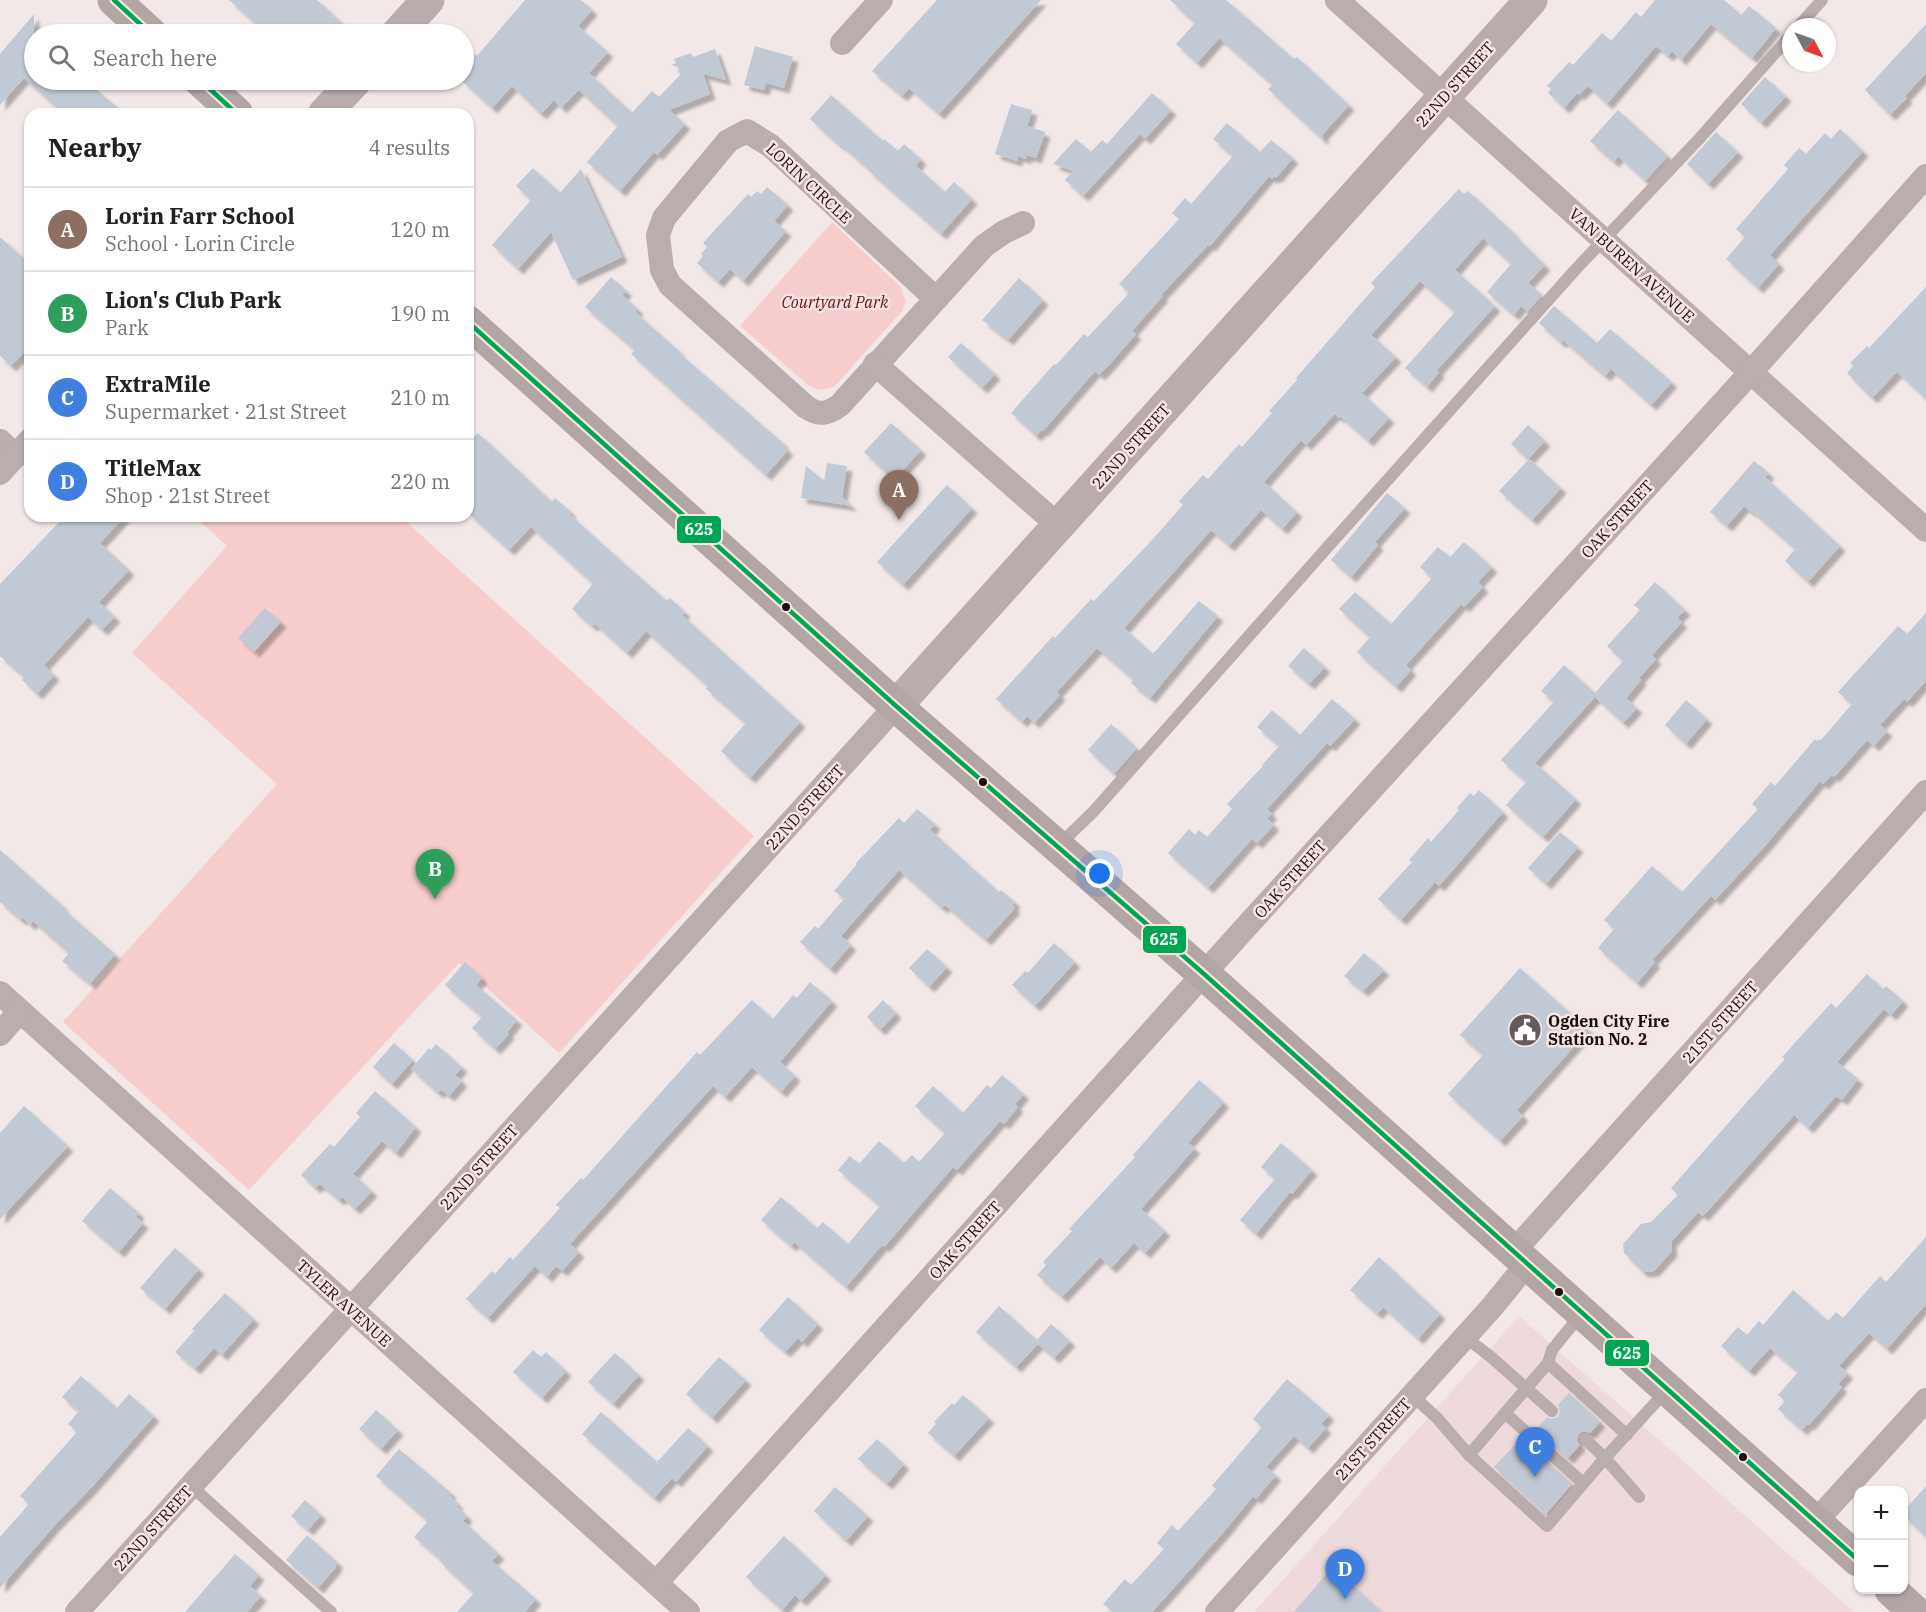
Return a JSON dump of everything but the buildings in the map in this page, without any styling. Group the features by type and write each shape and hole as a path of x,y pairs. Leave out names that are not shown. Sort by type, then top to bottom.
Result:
{"main road":[{"path":"114,0 140,24"},
{"path":"211,90 230,108"},
{"path":"474,327 896,706 1204,974 1854,1556"},
{"path":"1895,1594 1915,1612"}],"street":[{"path":"406,24 428,0"},
{"path":"842,43 881,0"},
{"name":"VAN BUREN AVENUE","path":"1338,0 1926,530"},
{"name":"22ND STREET","path":"77,1612 1059,526 1531,0"},
{"path":"330,108 347,90"},
{"name":"LORIN CIRCLE","path":"747,131 771,146 935,298 840,405 831,412 823,414 814,412 670,285 663,270 658,235 664,218 728,141 747,131"},
{"name":"OAK STREET","path":"656,1583 1926,176"},
{"path":"935,298 984,246 1004,231 1023,223"},
{"path":"875,364 1059,526"},
{"name":"21ST STREET","path":"1217,1612 1465,1337 1520,1258 1926,792"},
{"name":"TYLER AVENUE","path":"0,993 688,1612"},
{"path":"0,1034 20,1011"},
{"path":"1816,1521 1926,1400"}],"lane":[{"path":"1806,18 1822,0"},
{"path":"1058,846 1094,811 1325,550 1782,45"},
{"path":"1469,1455 1548,1363 1552,1350 1582,1313"},
{"path":"1465,1337 1552,1411"},
{"path":"1548,1363 1627,1435"},
{"path":"1412,1395 1437,1418 1469,1455 1547,1526 1668,1389"},
{"path":"1505,1413 1584,1483"},
{"path":"1585,1439 1639,1497"},
{"path":"191,1486 331,1612"}],"shaded area":[{"path":"1519,1316 1854,1612 1254,1612"}],"green space":[{"name":"Courtyard Park","path":"832,222 900,286 906,301 902,311 835,386 822,390 808,385 740,326"},
{"path":"201,522 407,522 754,836 559,1053 459,963 249,1190 63,1022 277,784 132,653 227,546"}],"transit line":[{"name":"625","path":"114,0 140,24"},
{"name":"625","path":"211,90 230,108"},
{"name":"625","path":"474,327 896,706 1204,974 1854,1556"}],"place":[{"name":"Lorin Farr School","path":"899,520"},
{"name":"Lion's Club Park","path":"435,899"},
{"name":"Ogden City Fire Station No. 2","path":"1525,1030"},
{"name":"ExtraMile","path":"1535,1477"},
{"name":"TitleMax","path":"1345,1599"}]}
